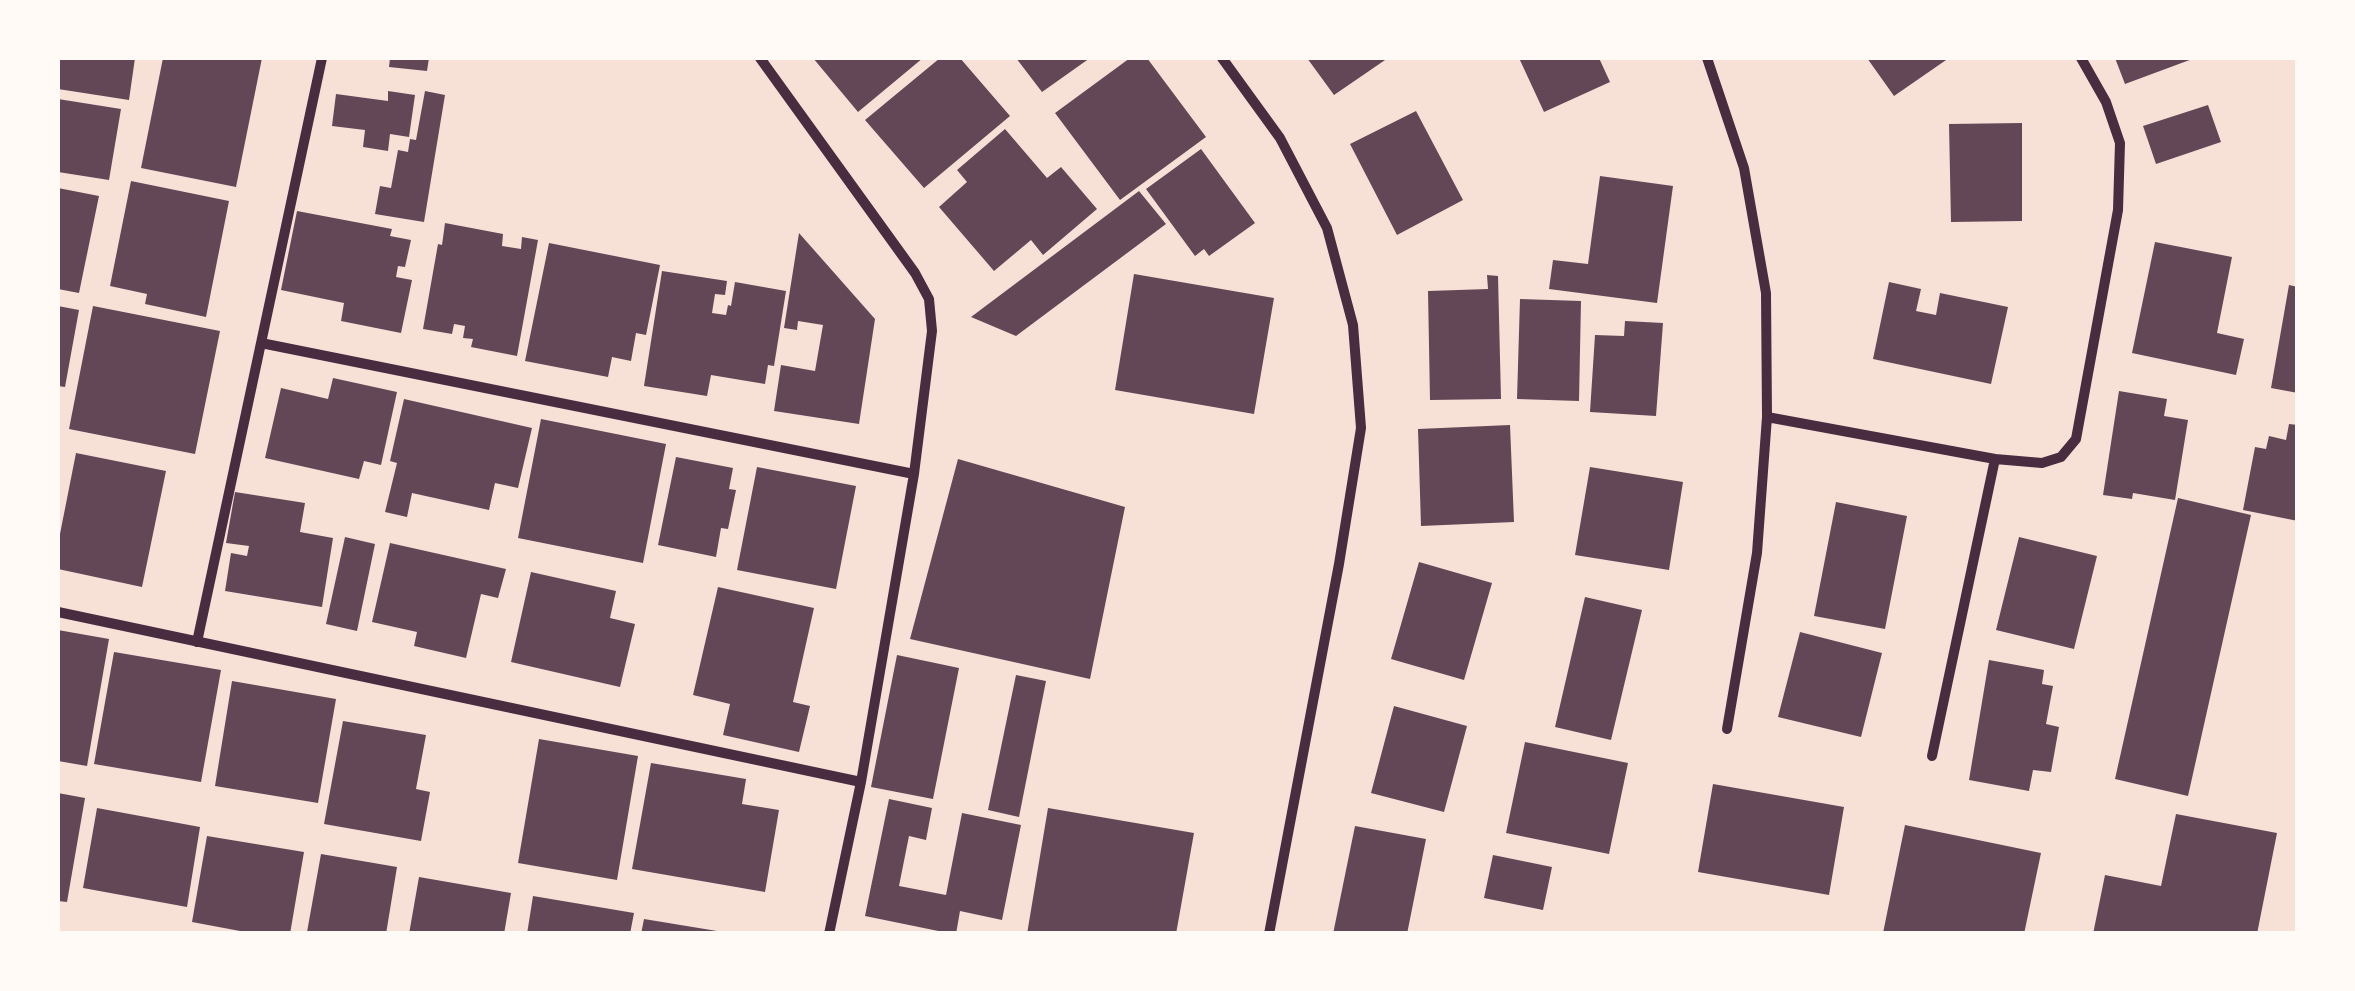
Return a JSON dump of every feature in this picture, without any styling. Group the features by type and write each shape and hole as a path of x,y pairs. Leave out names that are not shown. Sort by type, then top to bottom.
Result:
{"street":[{"path":"198,642 322,58"},
{"path":"760,58 930,299 932,331 914,474 861,782 829,934"},
{"path":"1222,58 1280,138 1326,228 1353,325 1360,428 1340,564 1270,934"},
{"path":"1707,58 1744,168 1766,293 1767,417 1758,553 1727,730"},
{"path":"1767,417 1995,458 2042,464 2062,458 2076,439 2118,210 2120,143 2106,102 2080,58"},
{"path":"261,343 914,474"},
{"path":"1932,756 1995,458"},
{"path":"58,612 861,782"}],"building":[{"path":"58,58 135,58 129,100 58,89"},
{"path":"163,58 262,58 236,187 141,168"},
{"path":"390,58 429,58 427,71 389,67"},
{"path":"813,58 923,58 858,112"},
{"path":"940,58 960,58 1010,116 924,188 865,120"},
{"path":"1016,58 1090,58 1042,92"},
{"path":"1130,58 1147,58 1206,137 1120,200 1055,113"},
{"path":"1307,58 1388,58 1334,95"},
{"path":"1519,58 1599,58 1610,82 1544,112"},
{"path":"1867,58 1949,58 1894,96"},
{"path":"2115,58 2195,58 2125,84"},
{"path":"388,91 415,95 409,137 390,134 388,151 363,147 365,130 332,126 336,94 388,101"},
{"path":"425,91 445,95 424,222 375,214 380,186 391,188 398,150 408,152 410,139 416,140"},
{"path":"58,99 121,109 109,180 58,172"},
{"path":"2208,105 2221,142 2156,164 2143,126"},
{"path":"1416,111 1463,200 1397,235 1350,144"},
{"path":"2022,123 2022,221 1951,222 1949,124"},
{"path":"1005,129 1047,178 1061,167 1097,209 1043,255 1031,240 994,271 939,207 967,182 957,170"},
{"path":"1201,149 1255,223 1209,256 1204,249 1195,256 1146,189"},
{"path":"1600,176 1673,186 1657,303 1549,289 1553,260 1588,264"},
{"path":"131,181 229,201 206,317 145,304 147,294 110,286"},
{"path":"58,188 99,196 79,293 58,289"},
{"path":"1139,191 1166,224 1016,336 971,317"},
{"path":"297,211 392,229 390,236 411,240 405,267 398,266 396,277 412,280 401,333 341,321 344,303 281,290"},
{"path":"445,223 503,234 502,246 521,249 522,237 538,240 517,356 471,347 473,339 463,338 465,326 454,324 452,334 423,329"},
{"path":"799,233 875,319 859,424 774,411 781,365 815,371 823,325 798,321 797,330 784,328"},
{"path":"2155,242 2232,257 2217,333 2244,339 2236,375 2132,353"},
{"path":"549,243 660,265 646,335 636,333 631,361 612,357 608,377 525,361"},
{"path":"662,271 727,281 725,295 715,294 712,313 726,315 735,282 786,291 774,366 768,365 765,384 711,375 707,396 644,386"},
{"path":"1134,274 1274,298 1254,414 1115,390"},
{"path":"1487,275 1498,276 1501,399 1430,400 1428,291 1488,289"},
{"path":"1889,282 1921,289 1916,311 1936,315 1940,293 2008,307 1991,384 1873,359"},
{"path":"2289,285 2298,287 2298,393 2271,388"},
{"path":"1520,299 1581,301 1579,401 1517,399"},
{"path":"58,306 79,310 65,387 58,386"},
{"path":"93,306 220,331 195,454 69,429"},
{"path":"1625,321 1663,323 1656,416 1590,412 1595,335 1624,336"},
{"path":"333,378 397,392 381,465 364,461 359,479 265,458 281,388 328,399"},
{"path":"2119,391 2167,399 2164,416 2188,420 2175,500 2133,493 2132,499 2103,495"},
{"path":"404,399 532,428 518,488 495,483 489,510 412,493 407,517 385,512 397,463 390,461"},
{"path":"541,419 666,444 643,563 518,538"},
{"path":"2289,424 2298,425 2298,521 2243,510 2255,447 2266,449 2269,436 2286,440"},
{"path":"1510,425 1514,522 1421,526 1418,429"},
{"path":"76,453 166,471 142,587 58,569 58,544"},
{"path":"676,457 733,468 729,489 736,490 728,529 721,528 716,557 658,545"},
{"path":"958,459 1125,507 1090,679 910,639"},
{"path":"757,467 856,486 836,589 737,570"},
{"path":"1590,467 1683,482 1669,570 1575,555"},
{"path":"235,492 305,503 300,532 333,538 322,607 225,591 231,553 247,556 249,546 226,543"},
{"path":"2178,498 2251,515 2188,796 2115,779"},
{"path":"1836,502 1907,516 1885,629 1814,616"},
{"path":"345,537 375,544 357,631 326,624"},
{"path":"2019,537 2097,556 2074,649 1996,630"},
{"path":"390,543 506,569 498,598 481,594 466,658 414,646 417,632 372,622"},
{"path":"1419,562 1492,583 1464,680 1391,659"},
{"path":"531,572 616,591 610,618 635,624 620,687 511,662"},
{"path":"718,587 814,608 793,702 810,706 799,752 723,735 730,704 693,695"},
{"path":"1585,597 1642,610 1611,740 1555,727"},
{"path":"58,630 109,639 87,766 58,761"},
{"path":"1800,632 1882,653 1861,737 1778,717"},
{"path":"114,652 221,670 201,782 94,764"},
{"path":"897,655 959,668 933,799 871,787"},
{"path":"1989,660 2044,670 2042,684 2053,686 2046,724 2059,727 2051,772 2033,770 2029,791 1969,780"},
{"path":"1016,675 1046,681 1019,817 988,810"},
{"path":"232,681 336,699 318,803 215,786"},
{"path":"1394,706 1467,726 1444,812 1371,793"},
{"path":"343,721 426,735 416,789 430,792 421,841 324,824"},
{"path":"539,739 638,756 617,880 518,863"},
{"path":"1525,742 1628,763 1609,854 1506,833"},
{"path":"651,763 746,779 742,804 779,810 765,892 632,869"},
{"path":"1713,784 1844,807 1829,895 1698,872"},
{"path":"58,793 85,798 67,902 58,901"},
{"path":"889,799 932,808 926,840 909,836 899,886 946,895 962,813 1021,825 1002,920 960,911 953,934 865,916"},
{"path":"97,808 200,827 187,907 83,888"},
{"path":"1048,808 1194,833 1176,934 1027,934"},
{"path":"2176,814 2277,833 2257,934 2093,934 2105,875 2161,886"},
{"path":"1905,825 2041,853 2024,934 1883,933"},
{"path":"1355,826 1426,839 1407,934 1333,934"},
{"path":"207,836 304,852 290,934 256,934 192,922"},
{"path":"321,854 397,867 386,934 307,932"},
{"path":"1493,855 1552,867 1543,910 1484,898"},
{"path":"419,877 511,893 504,934 409,934"},
{"path":"533,896 634,913 630,934 527,934"},
{"path":"644,919 717,931 717,934 641,934"}]}
